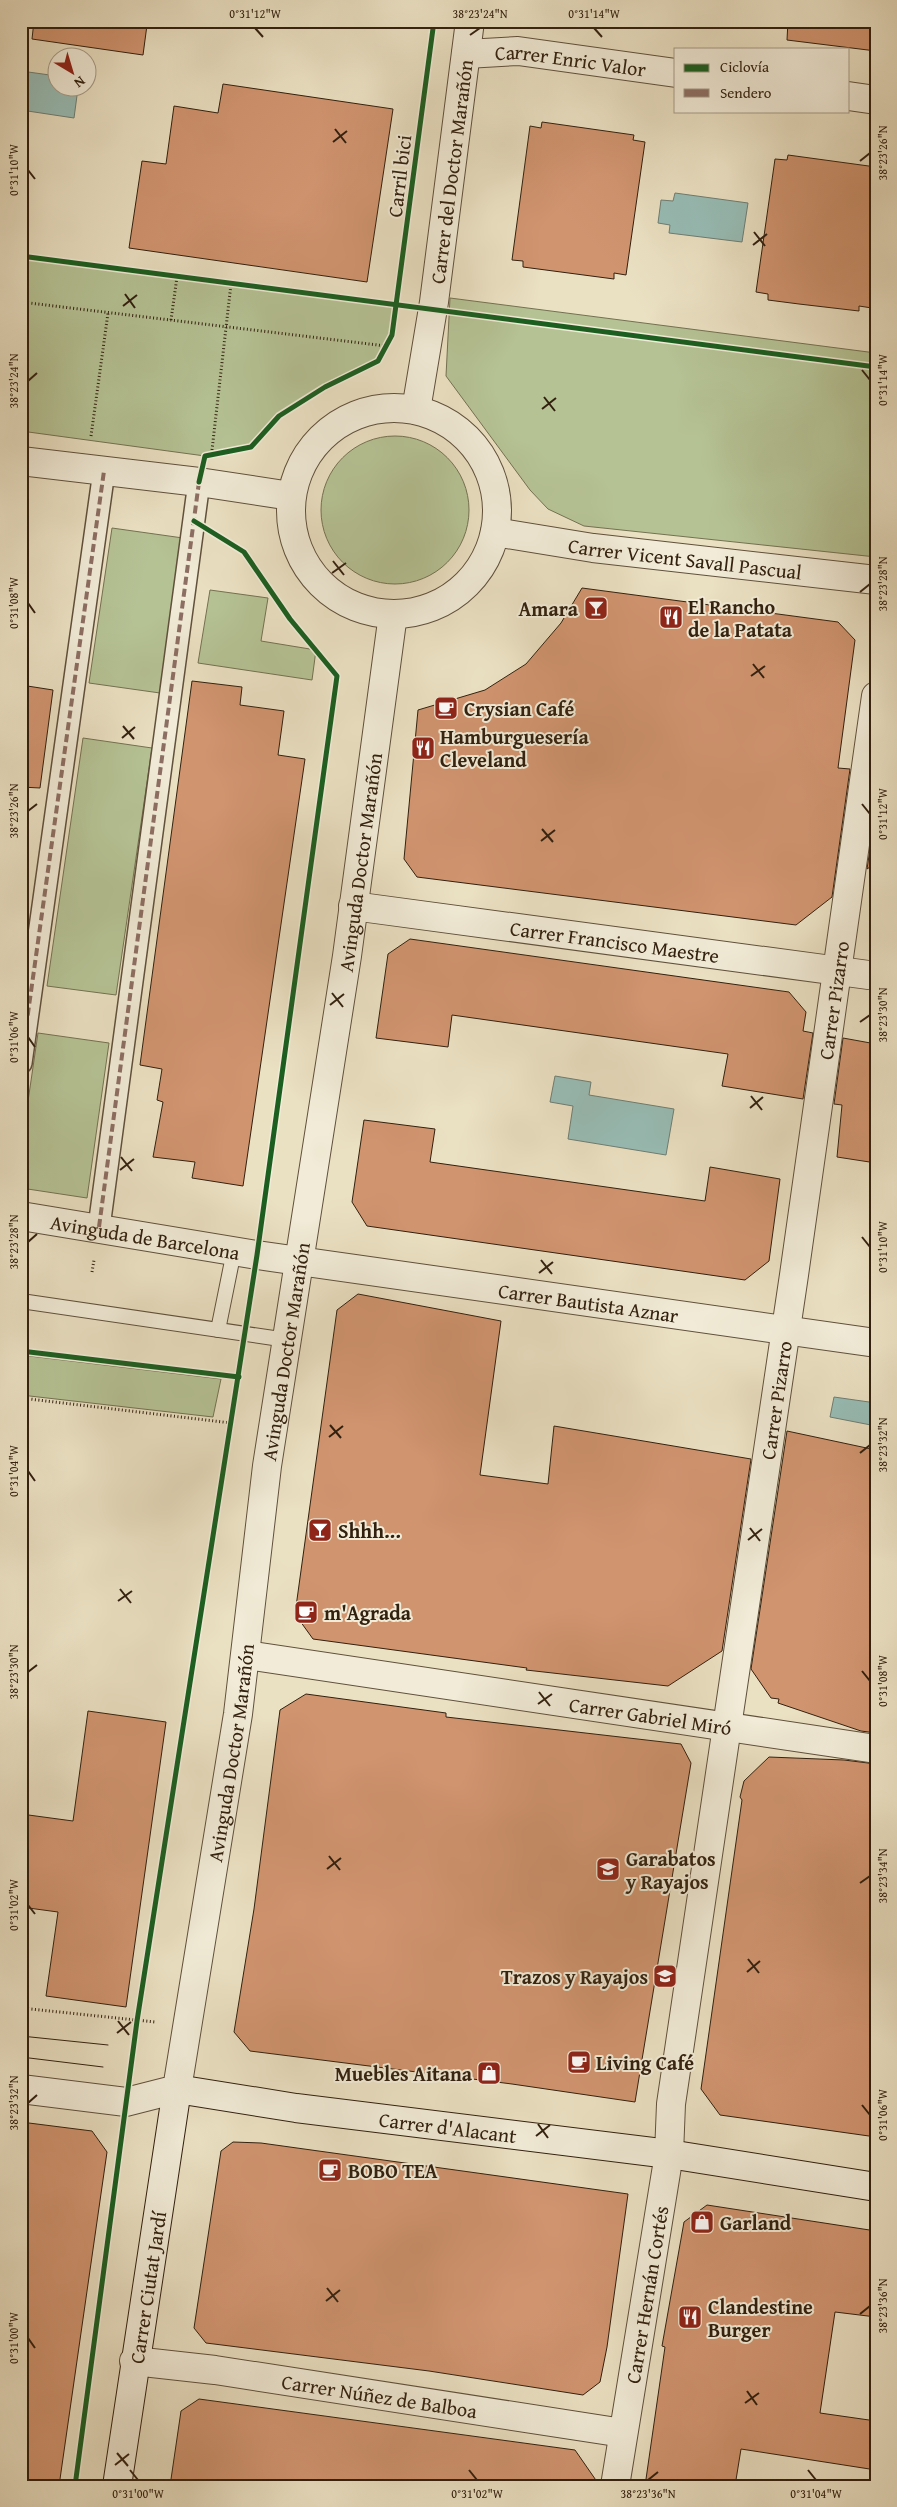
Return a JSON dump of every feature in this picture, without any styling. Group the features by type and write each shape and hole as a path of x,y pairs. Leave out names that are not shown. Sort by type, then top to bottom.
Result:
{"street":[{"name":"Carrer del Doctor Marañón","path":"416,410 434,302 470,21"},
{"name":"Carrer Enric Valor","path":"466,54 518,51 674,73"},
{"path":"850,96 876,100"},
{"path":"380,408 416,410 442,418 472,442 493,478 497,522 493,542 477,572 456,594 420,611 393,614 360,609 335,596 307,568 292,531 291,496 309,451 350,417 380,408"},
{"path":"21,461 199,482 291,496"},
{"path":"21,1063 104,471"},
{"path":"98,1227 199,482"},
{"name":"Carrer Vicent Savall Pascual","path":"495,532 594,548 876,580"},
{"name":"Avinguda Doctor Marañón","path":"177,2089 237,1724 267,1466 354,906 393,614"},
{"name":"Carrer Pizarro","path":"671,2104 728,1728 876,696"},
{"name":"Carrer Francisco Maestre","path":"354,906 876,976"},
{"name":"Avinguda de Barcelona","path":"21,1216 300,1260"},
{"name":"Carrer Bautista Aznar","path":"300,1260 876,1343"},
{"name":"Carrer Gabriel Miró","path":"246,1655 728,1728 876,1748"},
{"name":"Carrer d'Alacant","path":"21,2089 126,2102 177,2089 296,2108 669,2154 876,2187"},
{"name":"Carrer Ciutat Jardí","path":"117,2486 134,2360 177,2089"},
{"name":"Carrer Hernán Cortés","path":"615,2486 669,2154 671,2104"},
{"name":"Carrer Núñez de Balboa","path":"134,2360 214,2370 623,2433"}],"lane":[{"path":"218,1330 234,1251"},
{"path":"21,1301 287,1340"}],"path":[{"path":"168,276 186,278"},
{"path":"171,320 177,277"},
{"path":"222,283 240,285"},
{"path":"199,482 205,456 213,452 231,284"},
{"path":"21,302 388,343 382,354"},
{"path":"91,437 108,312"},
{"path":"21,1398 231,1423"},
{"path":"229,1432 232,1414"},
{"path":"21,2008 137,2021 189,2023"},
{"path":"136,2030 138,2011"}],"green space":[{"path":"21,256 398,305 392,335 378,361 326,387 279,416 251,447 205,456 21,431"},
{"path":"450,298 876,353 876,557 584,526 548,509 530,490 446,376"},
{"path":"395,436 423,441 436,448 447,458 457,469 464,482 469,510 464,538 457,551 447,562 436,572 423,579 395,584 367,579 354,572 343,562 333,551 326,538 321,510 326,482 333,469 343,458 354,448 367,441"},
{"path":"112,528 183,538 160,693 89,683"},
{"path":"210,590 268,598 261,641 316,650 312,680 198,663"},
{"path":"83,738 152,748 116,995 47,986"},
{"path":"38,1033 109,1043 87,1198 21,1188 21,1149"},
{"path":"21,1355 221,1379 213,1417 21,1395"}],"water":[{"path":"21,71 48,75 48,98 77,98 74,118 21,110"},
{"path":"675,193 748,203 742,242 669,233 670,225 658,223 661,200 673,201"},
{"path":"555,1076 591,1082 589,1095 674,1109 666,1155 568,1139 573,1106 550,1102"},
{"path":"834,1397 876,1403 876,1426 830,1417"}],"building":[{"path":"34,21 125,21 147,25 143,55 32,39"},
{"path":"788,21 876,21 876,51 787,40"},
{"path":"223,84 393,109 367,282 129,248 142,161 166,164 174,106 218,113"},
{"path":"542,122 634,135 633,140 645,142 626,275 614,273 614,279 523,267 523,261 512,260 530,126 541,128"},
{"path":"788,155 876,167 876,280 872,308 859,306 859,311 768,300 768,294 756,292 775,159 787,160"},
{"path":"582,588 838,622 855,640 838,768 850,769 832,897 796,925 417,877 404,859 418,710 485,690 526,664 561,623"},
{"path":"192,681 242,687 240,705 284,711 278,755 305,759 243,1186 192,1178 195,1162 153,1157 163,1102 157,1100 162,1069 140,1065"},
{"path":"21,685 53,690 40,788 21,787"},
{"path":"876,809 876,863 867,869"},
{"path":"410,939 789,992 806,1012 803,1031 813,1033 803,1099 722,1086 728,1054 452,1015 448,1047 376,1038 388,954"},
{"path":"843,1038 876,1044 876,1163 837,1157 842,1105 834,1104"},
{"path":"364,1120 435,1129 430,1162 705,1201 710,1167 780,1179 769,1261 745,1280 367,1226 352,1202"},
{"path":"358,1294 501,1321 480,1475 548,1484 554,1426 751,1459 722,1651 668,1686 526,1670 527,1668 313,1639 295,1614 337,1310"},
{"path":"787,1431 876,1450 876,1733 861,1731 778,1703 779,1699 771,1698 751,1669"},
{"path":"306,1694 446,1713 446,1717 681,1744 691,1763 635,2102 512,2084 250,2051 234,2032 254,1909 280,1710"},
{"path":"88,1711 166,1722 126,2007 46,1996 58,1912 21,1907 21,1814 73,1821"},
{"path":"769,1757 844,1760 876,1764 876,2137 720,2115 701,2089 742,1800 740,1797 744,1781"},
{"path":"21,2122 92,2131 107,2152 59,2486 21,2486"},
{"path":"233,2142 261,2143 628,2194 607,2347 600,2382 583,2395 429,2371 206,2343 194,2328 221,2151"},
{"path":"707,2205 876,2231 876,2317 835,2312 820,2413 876,2421 876,2470 741,2449 735,2486 645,2486 665,2347 662,2346 684,2222"},
{"path":"199,2399 575,2450 600,2486 170,2486 181,2411"}],"tram line":[{"path":"21,2036 108,2045"},
{"path":"21,2057 103,2067"}],"marked path":[{"path":"21,1063 104,471"},
{"path":"99,1227 199,482"}],"cycle path":[{"name":"Carril bici","path":"199,482 205,456 251,447 279,416 325,387 378,361 392,335 434,21"},
{"path":"21,256 876,367"},
{"path":"75,2486 137,2021 257,1255 337,676 290,619 244,552 194,521"},
{"path":"21,1351 239,1377"}],"place":[{"name":"Amara","path":"596,608"},
{"name":"El Rancho de la Patata","path":"671,617"},
{"name":"Crysian Café","path":"446,708"},
{"name":"Hamburguesería Cleveland","path":"423,748"},
{"name":"Shhh...","path":"320,1530"},
{"name":"m'Agrada","path":"306,1612"},
{"name":"Garabatos y Rayajos","path":"608,1869"},
{"name":"Trazos y Rayajos","path":"665,1976"},
{"name":"Living Café","path":"579,2062"},
{"name":"Muebles Aitana","path":"489,2073"},
{"name":"BOBO TEA","path":"330,2170"},
{"name":"Garland","path":"702,2222"},
{"name":"Clandestine Burger","path":"690,2317"}]}
